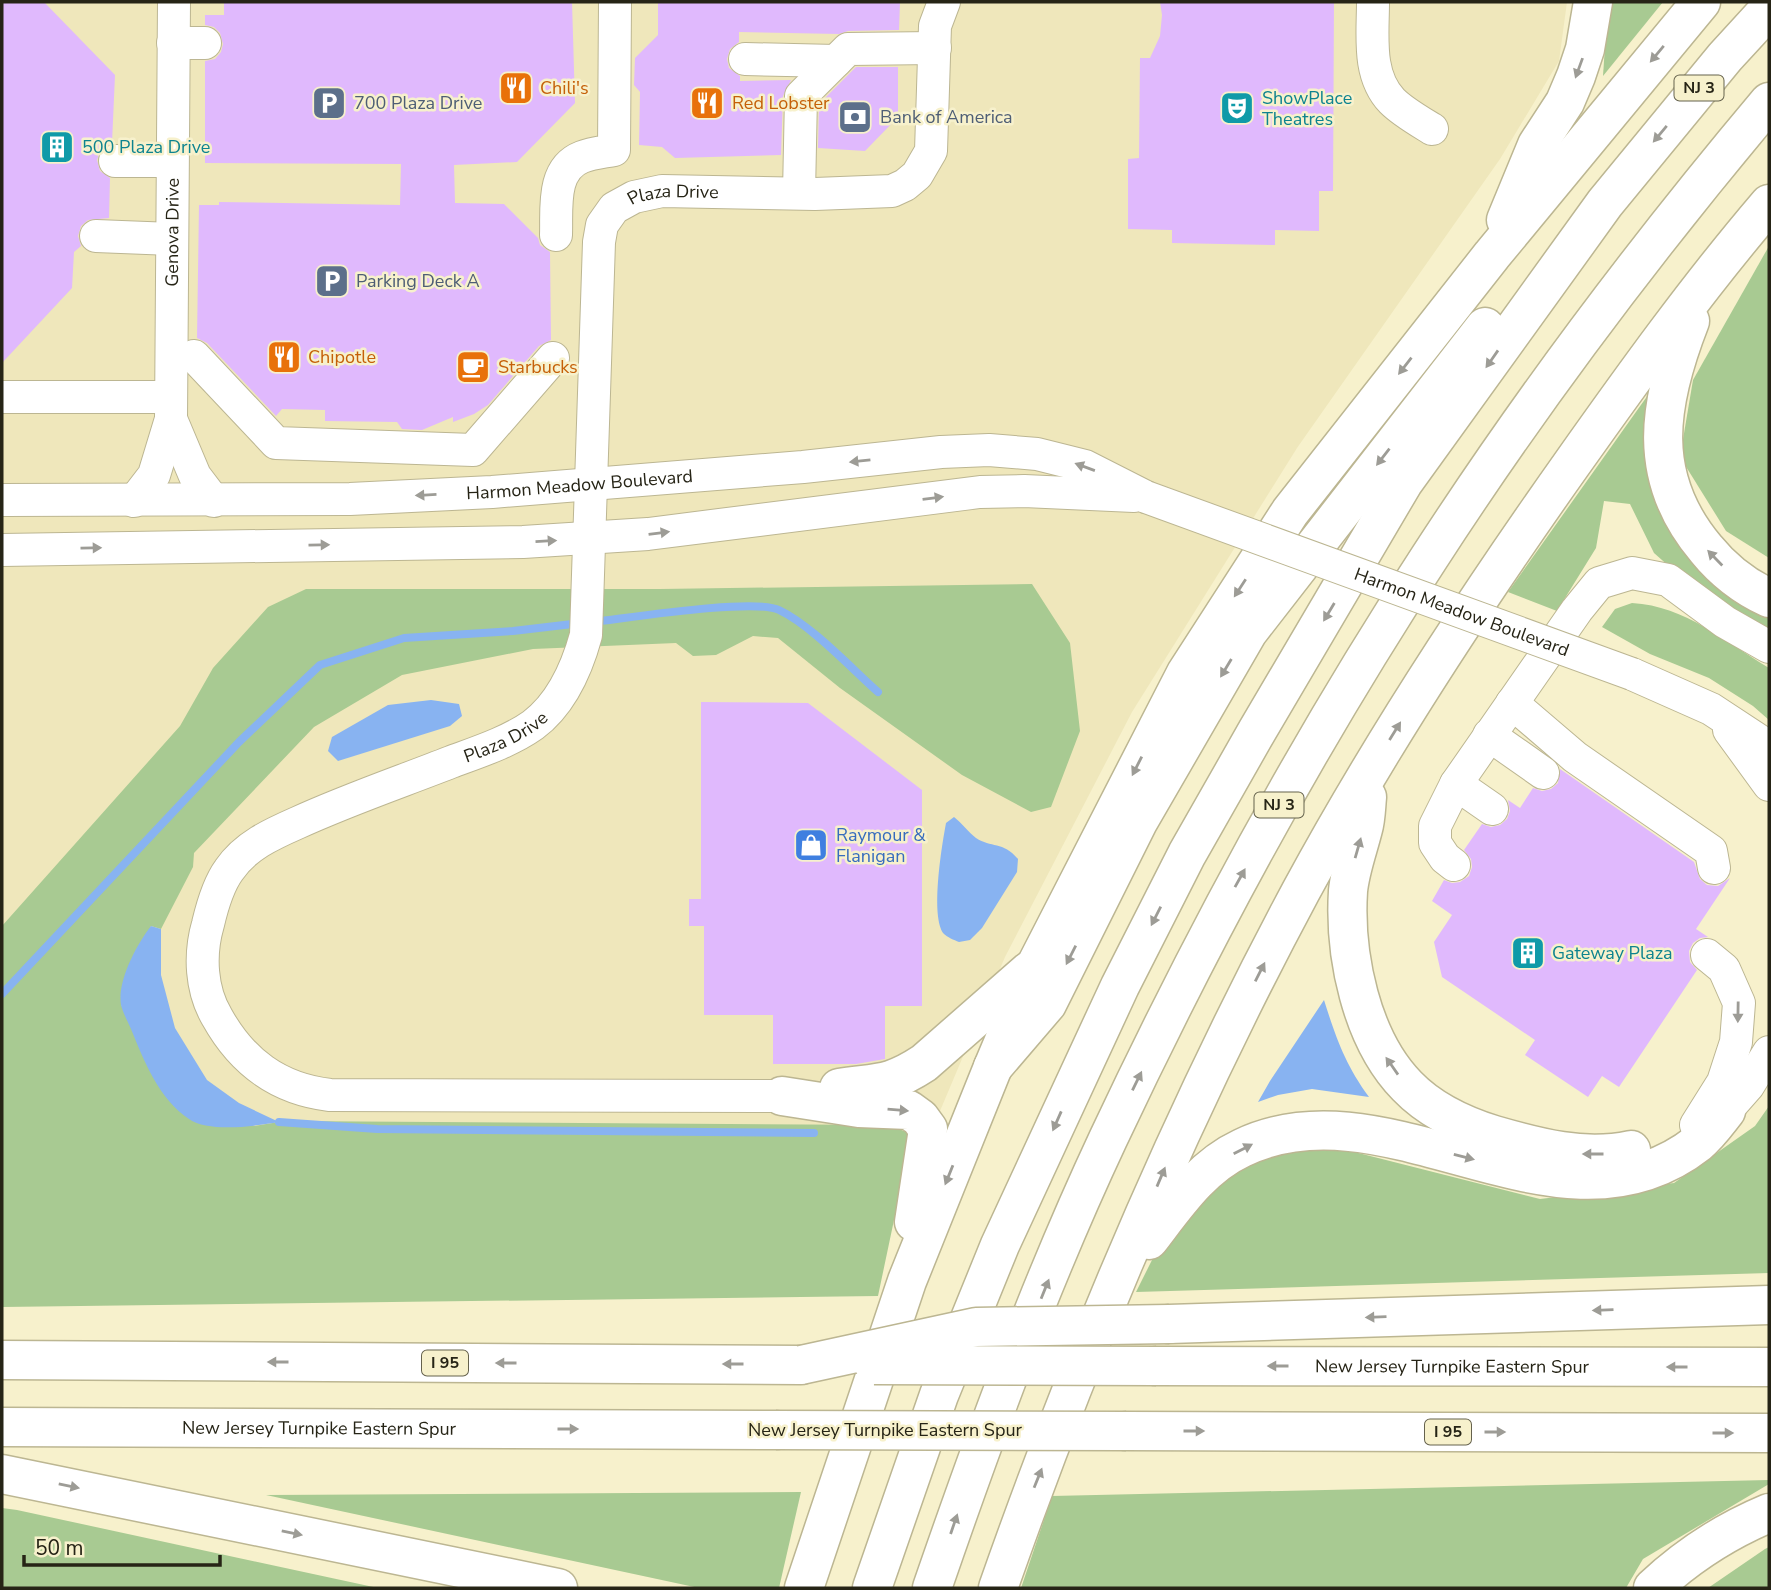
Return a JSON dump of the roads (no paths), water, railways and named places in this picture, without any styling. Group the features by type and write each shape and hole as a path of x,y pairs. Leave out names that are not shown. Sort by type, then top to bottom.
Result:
{"main road":[{"path":"1492,254 1537,145 1565,102 1576,76 1586,49 1593,2"},
{"path":"804,1588 907,1282 993,1067 1036,965 1168,706 1237,592 1290,512 1492,254 1701,2"},
{"name":"NJ 3","path":"872,1588 939,1395 1000,1245 1120,986 1187,854 1404,483 1559,263 1724,57 1769,9"},
{"name":"NJ 3","path":"932,1588 1000,1400 1107,1142 1190,972 1280,803 1379,637 1482,478 1537,399 1652,245 1769,102"},
{"path":"998,1588 1024,1514 1114,1286 1178,1138 1232,1025 1302,890 1369,774 1470,610 1645,361 1769,204"},
{"path":"993,1067 1047,1004 1138,822 1248,632 1511,293 1559,263"},
{"path":"1704,284 1670,378 1663,432 1664,460 1679,510 1693,535 1733,576 1769,598"},
{"path":"1369,774 1364,826 1349,889 1350,961 1370,1027 1406,1085 1437,1111 1468,1127 1547,1149 1584,1154 1613,1153 1641,1147 1711,1118"},
{"path":"782,1096 875,1084 892,1081 907,1074 924,1063 1036,965"},
{"path":"782,1096 859,1108 909,1110 920,1118 928,1129 907,1282"},
{"path":"1114,1286 1194,1182 1241,1148 1271,1136 1327,1130 1366,1134 1538,1175 1576,1181 1612,1178 1647,1170 1678,1156 1700,1142 1711,1118"},
{"path":"801,1365 976,1327 1169,1324 1769,1305"},
{"name":"New Jersey Turnpike Eastern Spur","path":"2,1360 1769,1367"},
{"name":"New Jersey Turnpike Eastern Spur","path":"2,1427 1769,1433"},
{"path":"2,1474 558,1588"},
{"path":"1653,1588 1694,1554 1744,1524 1769,1513"}],"street":[{"name":"Genova Drive","path":"134,501 154,475 171,408 179,227 171,161 174,2"},
{"path":"556,235 557,187 566,169 580,158 614,149 615,2"},
{"name":"Plaza Drive","path":"782,1096 330,1095 305,1092 278,1081 252,1062 230,1039 215,1014 205,987 202,962 205,933 228,871 263,838 314,815 492,746 533,725 549,709 567,684 579,662 586,635 598,242 603,225 614,208 634,197 662,191 892,191 905,185 917,175 931,151 935,26 944,2"},
{"path":"1373,2 1373,55 1377,78 1391,100 1432,129"},
{"path":"173,43 205,43"},
{"path":"799,193 801,96 848,49 935,48"},
{"path":"745,60 836,61"},
{"path":"115,162 171,161"},
{"path":"96,236 179,227"},
{"path":"194,356 276,443 473,450 553,358"},
{"path":"2,397 171,408"},
{"name":"Genova Drive","path":"171,408 195,476 214,501"},
{"name":"Harmon Meadow Boulevard","path":"2,500 350,499 492,492 803,467 941,452 989,450 1037,454 1085,466 1146,497 1632,674 1711,709 1769,747"},
{"name":"Harmon Meadow Boulevard","path":"2,550 591,539 980,492 1024,491 1146,497"},
{"path":"1454,865 1445,858 1435,843 1435,826 1456,784 1577,610 1599,583 1632,573 1668,580 1726,622 1769,647"},
{"path":"1512,703 1575,757 1711,850 1714,868"},
{"path":"1711,709 1746,751 1769,785"},
{"path":"1489,736 1543,773"},
{"path":"1456,784 1492,809"},
{"path":"1707,956 1724,969 1739,1003 1736,1042 1711,1118"},
{"path":"1711,1118 1748,1086 1769,1052"}],"water":[{"path":"431,700 459,704 462,716 450,726 338,761 328,751 332,737 388,705"},
{"path":"954,817 976,838 1002,847 1018,859 1017,872 982,928 970,940 959,942 944,934 940,925 937,897 946,823"},
{"path":"151,926 161,929 161,975 175,1028 207,1080 239,1103 279,1122 232,1127 208,1126 189,1119 178,1111 161,1090 147,1066 121,1005 125,974"},
{"path":"1324,1000 1342,1050 1369,1097 1312,1089 1278,1095 1258,1102 1270,1081"}],"waterway":[{"path":"593,622 718,607 765,607 779,610 817,636 878,692"},
{"path":"2,994 239,742 320,665 404,638 513,631 581,623"},
{"path":"279,1122 377,1129 814,1133"}],"place":[{"name":"Chili's","path":"516,88"},
{"name":"700 Plaza Drive","path":"329,103"},
{"name":"Red Lobster","path":"707,103"},
{"name":"ShowPlace Theatres","path":"1237,108"},
{"name":"Bank of America","path":"855,117"},
{"name":"500 Plaza Drive","path":"57,147"},
{"name":"Parking Deck A","path":"332,281"},
{"name":"Chipotle","path":"284,357"},
{"name":"Starbucks","path":"473,367"},
{"name":"Raymour & Flanigan","path":"811,845"},
{"name":"Gateway Plaza","path":"1528,953"}]}
